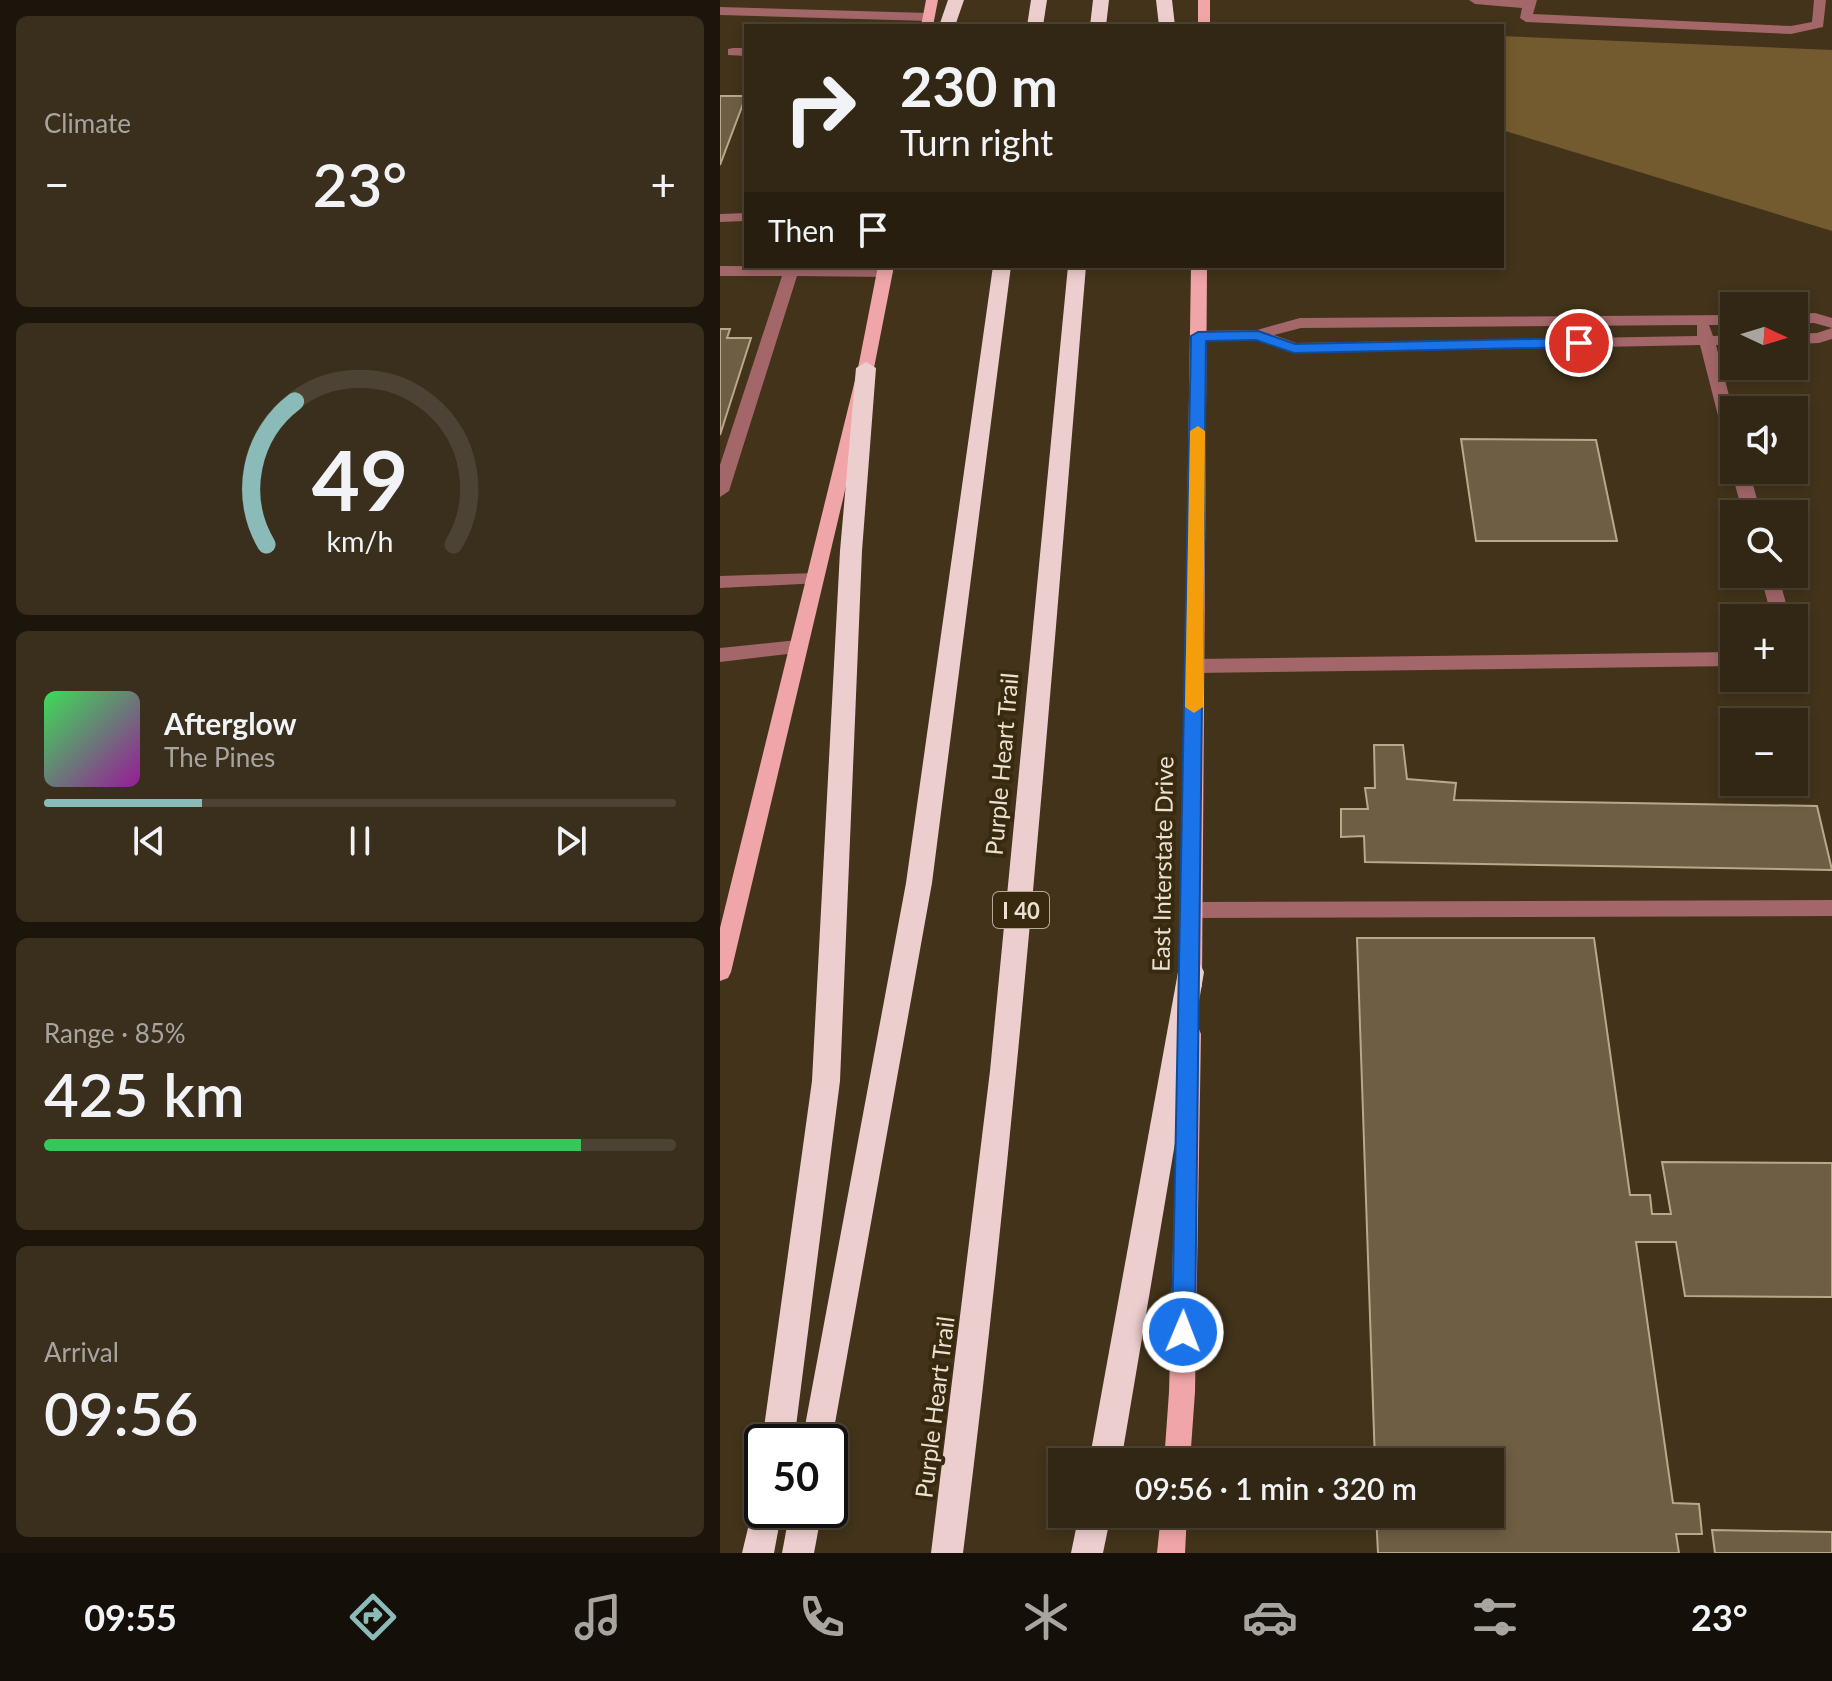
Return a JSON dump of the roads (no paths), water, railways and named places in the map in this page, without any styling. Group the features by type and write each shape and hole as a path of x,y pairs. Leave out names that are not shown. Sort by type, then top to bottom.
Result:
{"highway":[{"path":"948,24 956,0"},
{"path":"1035,24 1039,0"},
{"path":"1098,24 1101,0"},
{"path":"1164,0 1167,24"},
{"path":"821,1424 919,883 1002,268"},
{"name":"Purple Heart Trail","path":"947,1553 970,1389 1022,898 1077,268"},
{"path":"780,1424 826,1081 851,551 866,368"},
{"path":"1107,1448 1191,972"},
{"path":"758,1553 763,1528"},
{"path":"798,1553 803,1528"},
{"path":"1087,1553 1092,1528"}],"main road":[{"path":"928,22 932,0"},
{"path":"1204,0 1204,24"},
{"name":"East Interstate Drive","path":"1178,1448 1182,1392 1191,972 1199,268"},
{"path":"720,972 866,368 885,269"},
{"path":"1171,1553 1173,1528"}],"street":[{"path":"1475,0 1530,3 1526,18 1791,30 1818,24 1820,0"},
{"path":"720,11 842,20 928,22"},
{"path":"720,218 744,217"},
{"path":"720,491 792,269"},
{"path":"720,271 885,269"},
{"path":"1808,318 1832,323"},
{"path":"1700,320 1721,396"},
{"path":"1198,336 1258,335 1300,323 1720,320"},
{"path":"1808,338 1832,333"},
{"path":"1258,335 1294,348 1720,340"},
{"path":"720,582 815,579"},
{"path":"720,655 798,647"},
{"path":"1195,666 1720,659"},
{"path":"1191,910 1832,908"}]}
